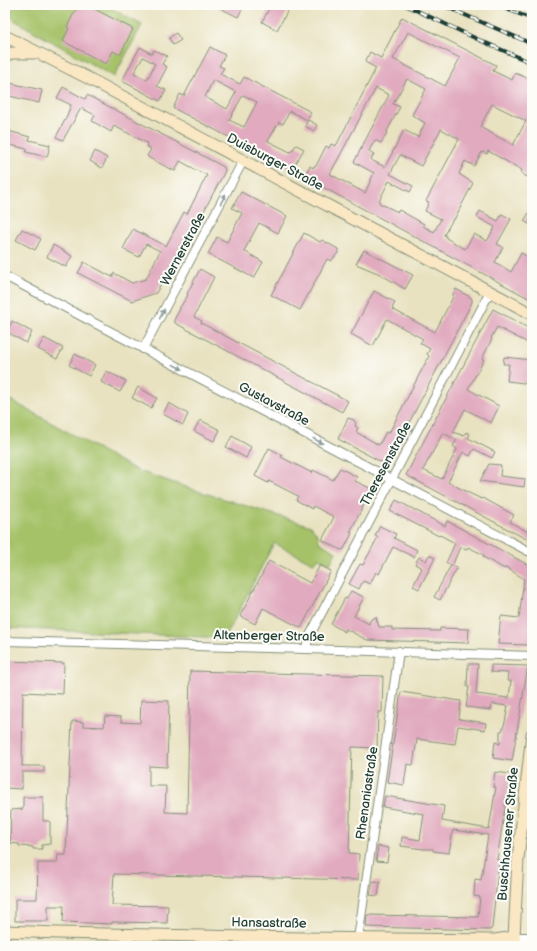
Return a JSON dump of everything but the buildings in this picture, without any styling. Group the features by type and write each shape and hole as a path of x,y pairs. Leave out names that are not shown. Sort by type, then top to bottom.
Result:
{"main road":[{"name":"Duisburger Straße","path":"5,36 84,76 530,312"},
{"path":"5,56 12,53 36,53"},
{"name":"Buschhausener Straße","path":"514,942 518,859 532,734"},
{"name":"Hansastraße","path":"5,931 358,939 495,940 514,942"}],"street":[{"name":"Wernerstraße","path":"144,348 243,161"},
{"name":"Gustavstraße","path":"5,276 532,553"},
{"name":"Theresenstraße","path":"306,648 308,639 490,292"},
{"name":"Altenberger Straße","path":"5,641 306,648 532,656"},
{"name":"Rhenaniastraße","path":"358,939 399,651"},
{"name":"Hansastraße","path":"514,942 532,937"}],"green space":[{"path":"13,5 105,5 142,25 114,77 14,20 11,16"},
{"path":"5,397 136,470 311,526 318,535 319,542 336,552 330,564 319,558 313,563 274,543 225,638 5,628"}],"railway":[{"path":"405,5 532,63"},
{"path":"442,5 532,44"},
{"path":"496,5 532,19"},
{"path":"522,5 532,9"}]}
